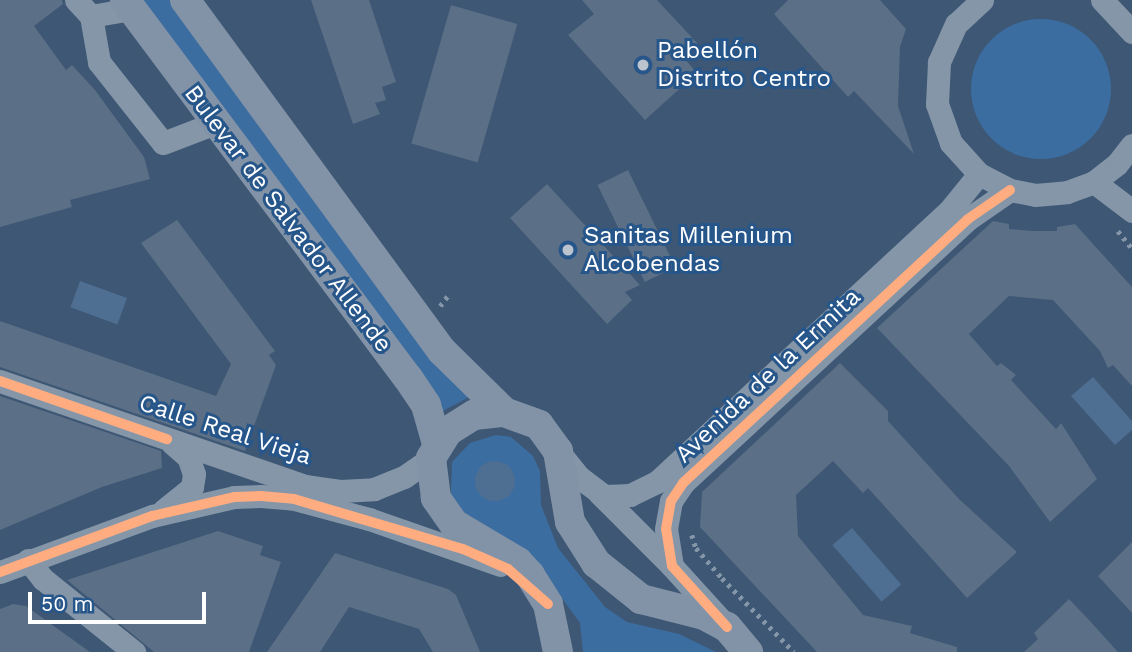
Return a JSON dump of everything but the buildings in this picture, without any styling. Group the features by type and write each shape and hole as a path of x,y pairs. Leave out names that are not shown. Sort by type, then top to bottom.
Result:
{"main road":[{"name":"Bulevar de Salvador Allende","path":"185,0 442,351 504,412"},
{"name":"Bulevar de Salvador Allende","path":"128,4 426,405 434,451 432,485 444,514 466,534 518,562 548,604"},
{"path":"434,451 463,420 504,412 539,425 558,452 570,522 596,563 641,598 704,615 727,627 748,652"},
{"path":"548,604 558,652"}],"street":[{"path":"948,0 956,24"},
{"path":"982,0 956,24 939,62 937,104 951,143 979,174 1010,190 1035,195 1067,192 1094,182 1117,164 1132,145"},
{"path":"1102,0 1132,32"},
{"path":"128,4 83,8 99,62 163,143 215,122"},
{"name":"Avenida de la Ermita","path":"599,493 630,495 657,482 949,211 979,174"},
{"path":"1094,182 1132,211"},
{"name":"Avenida de la Ermita","path":"672,566 667,513 683,483 968,219 1010,190"},
{"name":"Calle Real Vieja","path":"0,381 289,482 340,491 388,486 434,451"},
{"path":"152,516 178,502 192,487 194,474 188,457 167,439"},
{"path":"558,452 672,566 727,627"},
{"path":"0,572 152,516 234,497 294,499 491,560 533,587 548,604"},
{"path":"28,560 43,579 134,652"}],"path":[{"path":"1115,228 1132,248"},
{"path":"691,530 696,548 794,652"}],"shaded area":[{"path":"140,0 171,0 452,381 469,397 441,412"},
{"path":"1041,19 1068,24 1091,39 1106,62 1111,89 1106,116 1091,139 1068,154 1041,159 1014,154 991,139 976,116 971,89 976,62 991,39 1014,24"},
{"path":"80,281 127,298 117,324 70,307"},
{"path":"1093,377 1132,421 1132,430 1115,445 1071,396"},
{"path":"496,435 511,437 533,456 540,471 541,505 558,548 605,607 627,622 679,634 716,652 583,652 580,623 527,550 464,516 451,494 452,462 470,443"},
{"path":"495,461 503,462 509,467 514,473 514,489 509,495 503,500 495,501 487,500 481,495 476,489 475,481 476,473 481,467 487,462"},
{"path":"852,528 901,585 882,602 832,545"}],"cycle path":[{"path":"727,627 672,566 666,529 671,501 683,483 968,219 1010,190"},
{"path":"0,381 167,439"},
{"path":"0,572 152,516 234,497 261,496 294,499 463,549 508,569 548,604"}],"place":[{"name":"Pabellón Distrito Centro","path":"643,65"},
{"name":"Sanitas Millenium Alcobendas","path":"568,250"}]}
